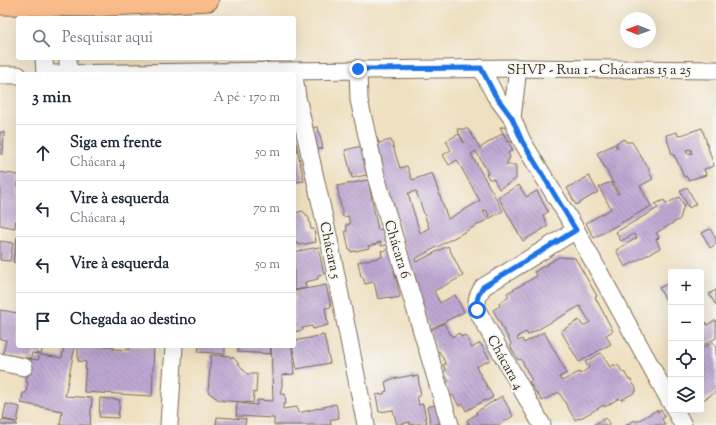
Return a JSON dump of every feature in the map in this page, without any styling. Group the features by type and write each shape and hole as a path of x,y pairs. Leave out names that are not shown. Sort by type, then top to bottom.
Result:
{"main road":[{"path":"0,4 37,12 72,12 208,0"}],"street":[{"path":"44,60 45,72"},
{"path":"68,60 68,72"},
{"path":"481,68 495,95 512,118 522,141 576,230 668,398"},
{"path":"512,118 518,68"},
{"name":"SHVP - Rua 1 - Chácaras 15 a 25","path":"296,74 358,69 518,68 716,70"},
{"name":"Chácara 6","path":"358,69 359,100 377,180 450,425"},
{"path":"0,75 16,75"},
{"name":"Chácara 5","path":"296,89 327,232 366,425"},
{"name":"Chácara 4","path":"542,425 477,310 478,295 483,287 576,230"},
{"path":"169,425 174,348"},
{"path":"0,362 24,367"},
{"path":"677,413 683,425"}],"building":[{"path":"318,127 323,148 316,150 311,128"},
{"path":"500,127 521,128 518,142 508,142"},
{"path":"702,128 714,166 704,169 706,175 688,180 686,176 684,177 676,158 672,155 666,135 677,132 678,136","holes":["691,149 692,153 688,154 686,150"]},
{"path":"457,129 468,129 480,148 503,133 513,150 508,153 510,157 506,165 516,165 516,179 499,189 494,179 489,179 486,174 488,173 476,151 471,154 503,211 415,259 416,262 448,246 463,276 434,291 440,303 455,295 464,312 430,329 373,140 377,138 379,143 391,140 400,168 407,166 412,180 432,173 448,219 480,201 457,160 449,165 443,155 451,150 446,141 459,134 464,143","holes":["416,191 429,228 420,233 408,193","486,210 489,216 486,217 483,211"]},
{"path":"0,132 4,132 3,154 0,154"},
{"path":"624,139 626,142 632,142 649,169 653,179 640,186 651,206 594,238 586,223 611,209 599,187 611,182 617,194 619,194 597,153 615,144 616,148 618,147 616,143"},
{"path":"296,143 304,181 296,182"},
{"path":"362,146 371,174 352,178 345,150"},
{"path":"0,172 16,175 16,220 15,228 0,225"},
{"path":"589,176 598,192 576,205 567,188"},
{"path":"368,180 378,230 387,228 391,244 381,246 381,242 368,246 369,248 351,252 351,250 349,250 345,231 347,231 346,225 350,224 348,216 343,217 337,186"},
{"path":"519,185 526,197 537,191 548,212 543,215 548,226 523,241 498,197"},
{"path":"687,187 696,204 689,208 680,191"},
{"path":"679,197 684,205 680,219 656,233 659,238 656,239 660,248 625,267 616,250 637,238 634,234 621,241 616,232 658,208 655,204 664,200 666,204"},
{"path":"303,211 309,218 311,229 314,229 316,242 299,245 296,243 296,213"},
{"path":"710,229 716,239 716,244 710,248 702,233"},
{"path":"0,241 13,243 10,261 0,260"},
{"path":"16,243 16,263 13,262"},
{"path":"318,247 324,274 318,275 318,279 305,282 306,288 296,290 296,252"},
{"path":"389,249 396,270 394,270 400,297 378,299 374,282 365,284 363,277 361,277 358,262 382,257 381,251"},
{"path":"559,257 575,258 597,296 595,297 613,331 606,335 611,344 579,362 561,331 579,320 583,326 590,322 580,306 528,335 526,332 518,336 518,341 522,339 524,343 544,332 567,373 559,377 562,381 579,372 580,374 589,368 585,362 601,353 610,367 613,365 619,366 622,372 625,373 636,388 636,392 621,400 619,398 605,407 604,405 575,420 559,392 542,401 529,382 532,381 521,359 518,360 510,346 512,345 493,310 500,306 499,303 509,297 507,293 537,276 534,272"},
{"path":"668,284 668,304 659,288"},
{"path":"326,285 331,307 325,308 328,325 313,329 312,326 302,328 303,330 296,332 296,291"},
{"path":"716,290 716,305 709,294"},
{"path":"0,310 16,313 16,348 43,348 41,355 62,358 64,348 75,348 65,396 92,398 90,425 60,425 62,411 21,403 23,393 26,393 28,382 26,382 30,359 38,360 40,354 32,353 31,359 3,354 6,340 0,339"},
{"path":"704,320 707,325 716,320 716,338 704,345"},
{"path":"444,323 452,337 459,333 462,337 465,335 472,348 480,343 490,360 476,367 493,397 466,411 463,404 459,406 453,395 450,397 446,383 449,381 445,375 444,376 443,372 446,370 443,365 446,364 439,351 437,352 430,331"},
{"path":"324,335 330,363 297,369 292,348 296,348 296,341"},
{"path":"713,342 716,348 716,392 704,399 704,377 704,347"},
{"path":"78,348 113,348 129,350 129,348 154,348 152,396 84,392 86,362 78,361"},
{"path":"199,348 225,348 225,354 198,352"},
{"path":"238,348 270,348 271,354 238,352"},
{"path":"271,348 292,348 294,374 282,375 280,394 285,394 286,404 283,404 283,409 297,407 298,413 336,404 339,418 330,420 331,425 274,425 274,418 236,416 237,403 257,405 257,400 273,401"},
{"path":"211,355 233,357 247,374 257,374 256,393 254,392 253,403 219,400 208,392"},
{"path":"413,375 413,377 418,376 421,396 417,396 419,405 423,404 427,423 410,425 410,422 397,425 393,410 379,412 376,395 384,394 384,392 387,391 385,382 388,380"},
{"path":"502,396 513,416 499,425 466,425 469,423 467,420 477,414 476,412"},
{"path":"100,398 120,400 118,418 99,417"},
{"path":"6,404 20,407 17,422 3,419"},
{"path":"440,404 446,422 431,425 427,407"},
{"path":"657,410 658,412 661,410 665,417 662,419 665,425 626,425 635,420 636,422"},
{"path":"217,417 246,419 245,425 216,425"},
{"path":"606,418 610,425 593,425 604,419"},
{"path":"1,421 13,422 18,425 0,425"}],"route":[{"path":"358,69 481,68 495,95 512,118 522,141 576,230 483,287 478,295 477,310"}]}
